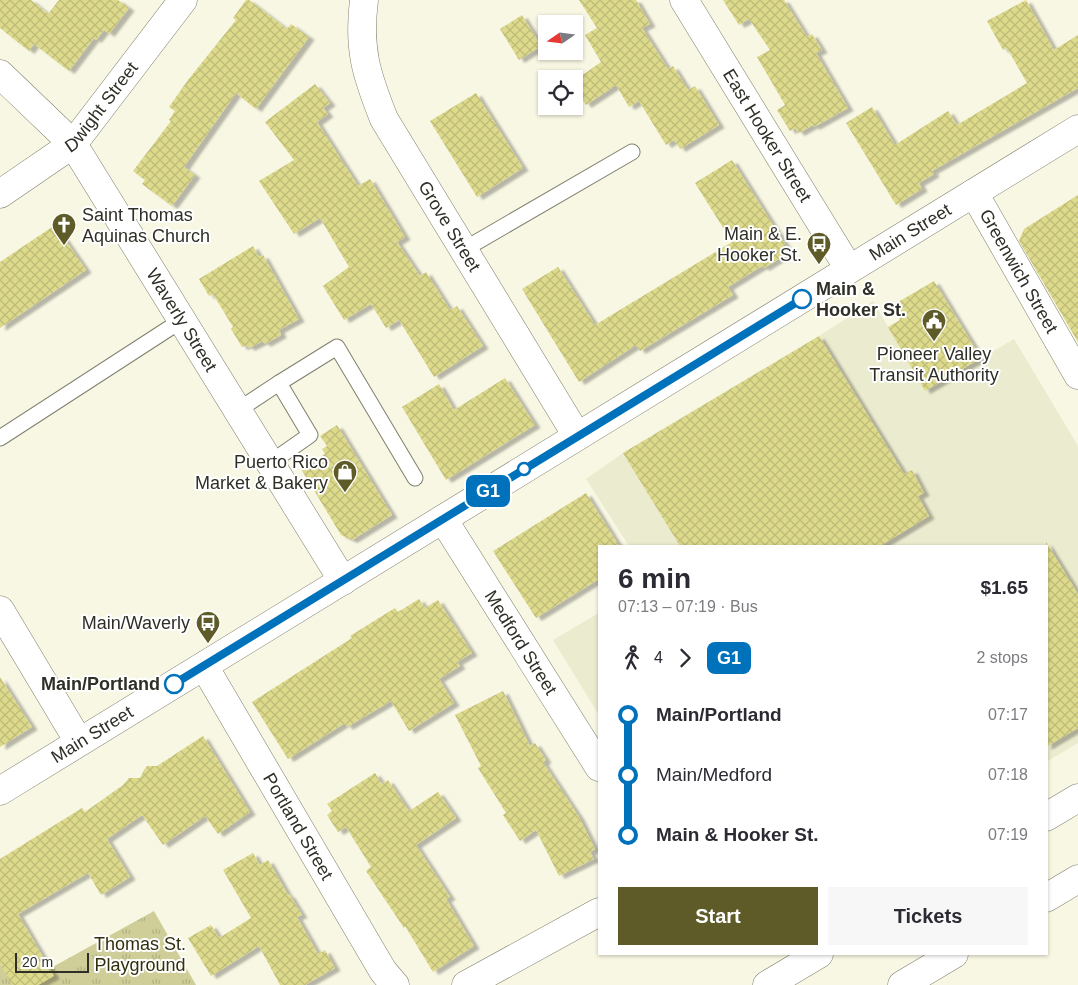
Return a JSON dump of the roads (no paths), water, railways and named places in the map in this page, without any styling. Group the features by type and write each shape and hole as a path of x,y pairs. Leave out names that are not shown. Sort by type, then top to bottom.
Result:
{"main road":[{"name":"Dwight Street","path":"0,194 73,144 183,0"},
{"name":"Grove Street","path":"364,0 362,42 364,62 369,81 384,118 578,436"},
{"name":"East Hooker Street","path":"684,0 849,269"},
{"name":"Waverly Street","path":"0,74 73,144 343,581"},
{"name":"Main Street","path":"0,791 1078,129"},
{"name":"Greenwich Street","path":"974,193 1078,375"},
{"name":"Medford Street","path":"443,519 598,765"},
{"path":"0,610 79,742"},
{"name":"Portland Street","path":"204,666 383,971 395,985"},
{"path":"1048,816 1078,798"},
{"path":"1048,897 1078,879"},
{"path":"466,985 598,913"},
{"path":"767,985 817,955"},
{"path":"902,985 952,955"}],"lane":[{"path":"463,250 632,152"},
{"path":"0,438 182,320"},
{"path":"238,410 337,347 415,478"},
{"path":"270,463 310,435 279,383"}],"place":[{"name":"Saint Thomas Aquinas Church","path":"64,246"},
{"name":"Main & E. Hooker St.","path":"819,265"},
{"name":"Main & Hooker St.","path":"802,299"},
{"name":"Pioneer Valley Transit Authority","path":"934,342"},
{"name":"Puerto Rico Market & Bakery","path":"345,493"},
{"name":"Main/Waverly","path":"208,644"},
{"name":"Main/Portland","path":"174,684"}],"park label":[{"name":"Thomas St. Playground","path":"140,954"}]}
